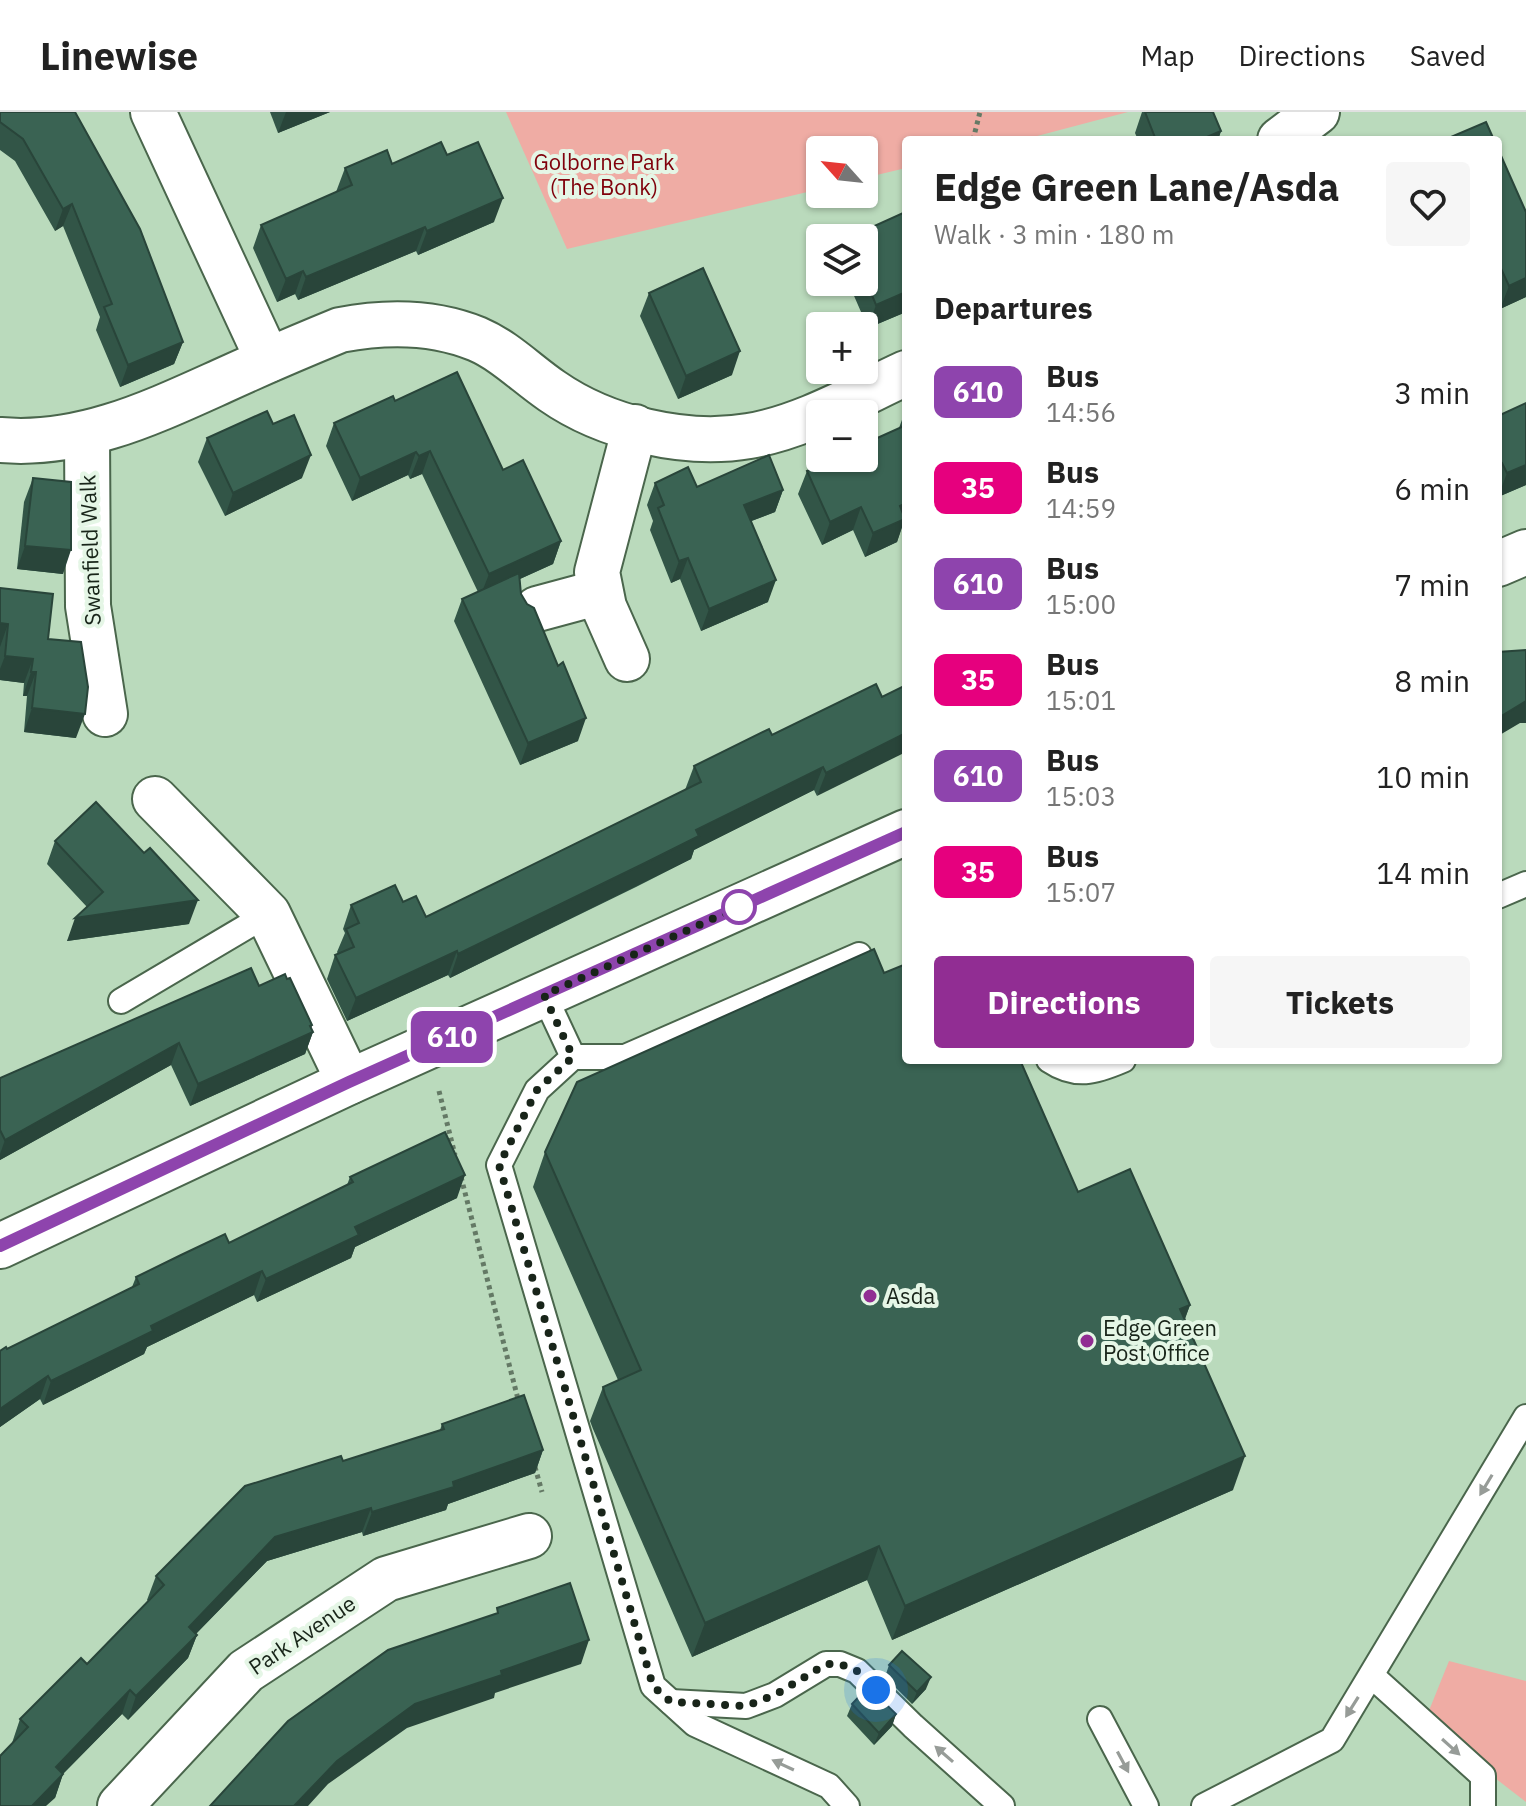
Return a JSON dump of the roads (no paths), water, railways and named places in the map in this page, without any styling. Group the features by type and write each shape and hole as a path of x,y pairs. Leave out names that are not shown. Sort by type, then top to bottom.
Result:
{"street":[{"path":"153,112 268,360"},
{"path":"1285,136 1317,112"},
{"path":"0,440 22,442 87,434 135,421 268,360 340,330 365,325 407,322 478,339 553,392 600,417 696,439 747,437 787,426 902,375"},
{"path":"627,659 604,607 597,572 635,427"},
{"name":"Swanfield Walk","path":"87,434 88,606 105,714"},
{"path":"1502,562 1526,552"},
{"path":"537,609 600,592"},
{"path":"155,799 268,914 349,1082"},
{"path":"0,1246 349,1082 902,834"},
{"name":"Park Avenue","path":"120,1806 246,1671 386,1579 529,1536"}],"lane":[{"path":"1502,894 1526,884"},
{"path":"121,1001 268,914"},
{"path":"847,1806 829,1786 695,1724 653,1686 499,1165 537,1090 573,1057 625,1057 859,955"},
{"path":"544,995 573,1057"},
{"path":"1055,1064 1061,1068 1094,1072 1113,1064"},
{"path":"1213,1804 1332,1740 1526,1417"},
{"path":"671,1702 746,1706 775,1695 826,1664 840,1664 857,1671 1002,1806"},
{"path":"1372,1676 1483,1776 1483,1806"},
{"path":"1100,1719 1146,1806"}],"place":[{"name":"Asda","path":"870,1296"},
{"name":"Edge Green Post Office","path":"1087,1341"}],"park label":[{"name":"Golborne Park (The Bonk)","path":"604,174"}]}
